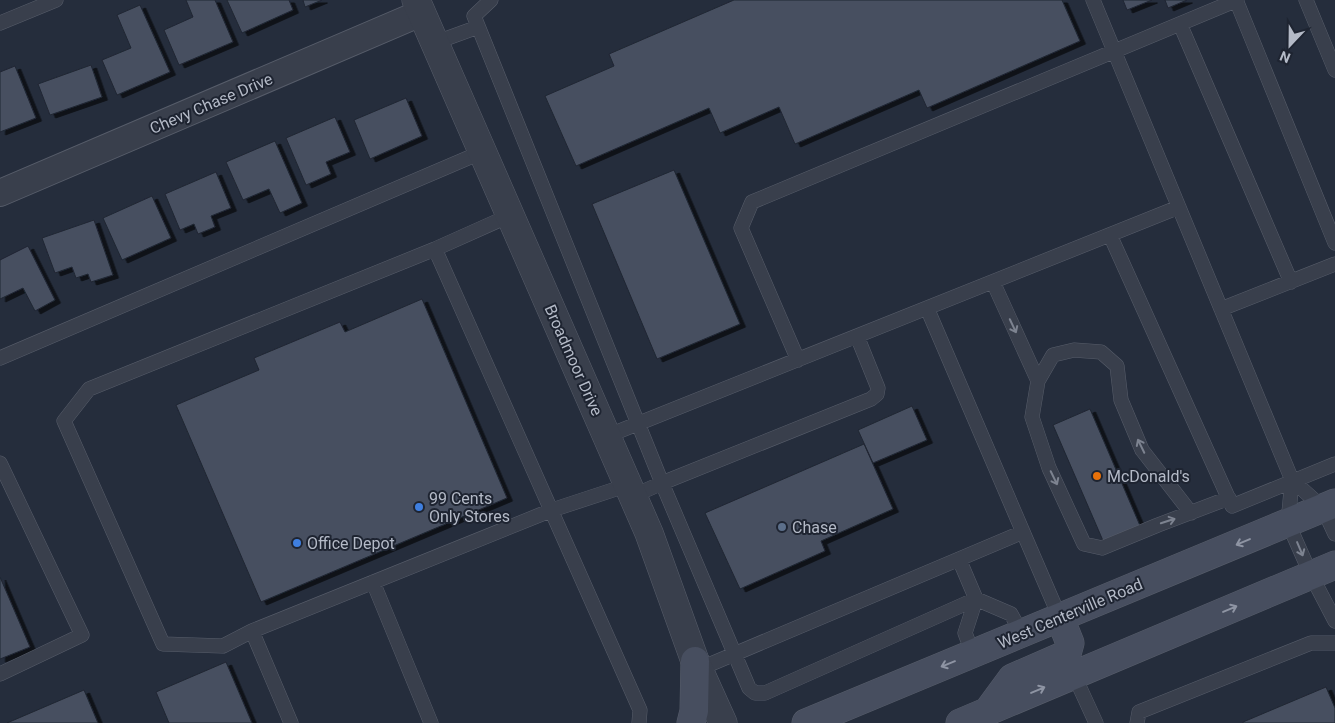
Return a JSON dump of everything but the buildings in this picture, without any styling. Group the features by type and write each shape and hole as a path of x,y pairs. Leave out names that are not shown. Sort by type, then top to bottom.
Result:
{"main road":[{"name":"West Centerville Road","path":"806,723 1329,506"},
{"path":"960,723 1323,570"},
{"path":"988,712 1012,678 1067,654 1070,643 1060,618"},
{"path":"691,723 694,710 697,665"}],"street":[{"name":"Broadmoor Drive","path":"418,7 631,490 649,533 697,665 723,723"},
{"name":"Chevy Chase Drive","path":"0,193 418,7"}],"lane":[{"path":"0,23 56,0"},
{"path":"490,0 474,16 478,27 662,483 748,688 755,693 765,693 976,599 1011,614 1022,634"},
{"path":"1093,0 1292,480 1288,523 1323,570 1335,621"},
{"path":"798,360 741,228 752,202 1236,0 1335,243"},
{"path":"1306,0 1335,70"},
{"path":"1180,24 1291,282"},
{"path":"434,43 478,27"},
{"path":"0,358 482,152"},
{"path":"607,436 1179,207"},
{"path":"511,215 434,249 89,389 64,421 163,644 223,646 252,631 552,510 662,483 871,398 877,394 878,388 857,336"},
{"path":"1110,235 1232,506 1335,464"},
{"path":"434,249 640,710 639,723"},
{"path":"1222,310 1335,264"},
{"path":"992,282 1038,381"},
{"path":"927,308 1060,618"},
{"path":"1191,513 1142,450 1120,400 1117,366 1101,352 1074,350 1053,355 1038,381 1032,417 1049,468 1084,544 1102,548 1191,513 1229,498"},
{"path":"0,462 82,635 0,674"},
{"path":"1292,480 1329,506 1335,534"},
{"path":"697,665 735,654 1023,532"},
{"path":"959,559 976,599 965,633 973,654"},
{"path":"373,582 431,723"},
{"path":"252,631 291,723"},
{"path":"1137,723 1139,712 1311,643 1335,643"},
{"path":"1074,675 1096,723"}],"place":[{"name":"McDonald's","path":"1097,476"},
{"name":"99 Cents Only Stores","path":"419,507"},
{"name":"Chase","path":"782,527"},
{"name":"Office Depot","path":"297,543"}]}
